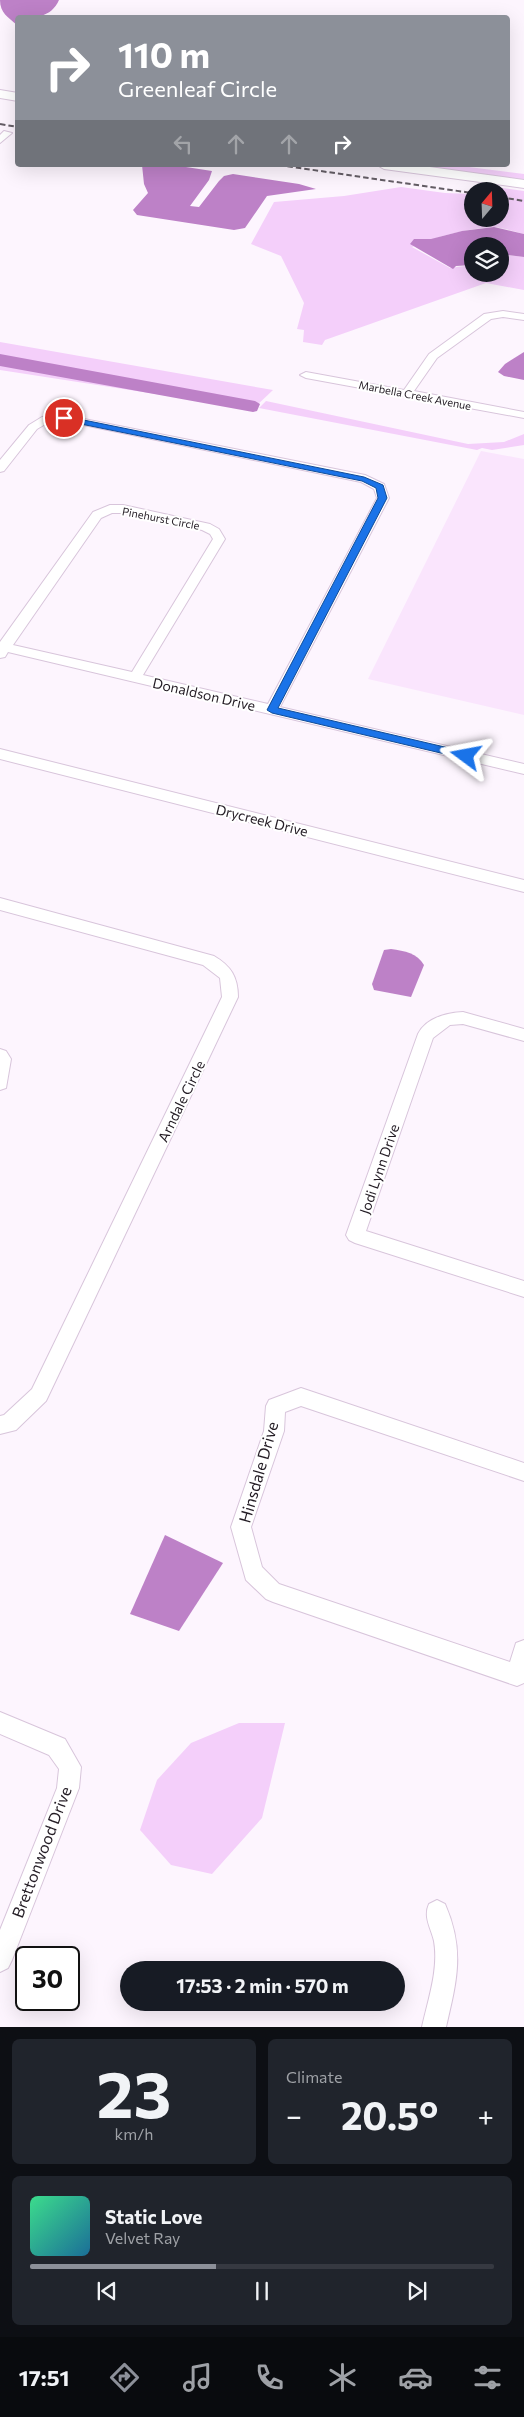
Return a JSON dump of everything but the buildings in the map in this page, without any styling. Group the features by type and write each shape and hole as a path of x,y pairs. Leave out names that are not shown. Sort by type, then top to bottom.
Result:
{"main road":[{"path":"0,94 15,96"},
{"path":"0,106 15,108"},
{"path":"399,167 524,184"},
{"path":"487,167 524,172"}],"street":[{"path":"0,140 7,133"},
{"path":"407,394 434,356 488,316 503,314 524,317"},
{"name":"Marbella Creek Avenue","path":"306,375 524,415"},
{"path":"0,468 33,427 46,419 64,418 364,479 380,487 382,498 272,710"},
{"name":"Pinehurst Circle","path":"2,649 98,515 110,509 123,508 206,526 215,532 219,539 135,678"},
{"name":"Donaldson Drive","path":"2,649 135,678 524,769"},
{"name":"Drycreek Drive","path":"0,754 524,886"},
{"name":"Arndale Circle","path":"0,904 208,960 223,969 231,982 230,997 39,1395 9,1424 0,1425"},
{"name":"Jodi Lynn Drive","path":"524,1035 463,1018 448,1019 426,1034 356,1235 524,1289"},
{"path":"0,1056 3,1059 0,1083"},
{"name":"Hinsdale Drive","path":"524,1472 301,1397 276,1406 274,1431 241,1527 252,1573 273,1592 521,1676 524,1651"},
{"name":"Brettonwood Drive","path":"0,1723 57,1747 70,1767 68,1788 0,1960"},
{"path":"434,2027 445,1978 446,1943 437,1912"}],"shaded area":[{"path":"0,0 59,0 56,6 47,14 15,15 15,23 3,12"},
{"path":"142,167 186,167 212,171 209,180 190,206 199,207 224,176 233,174 299,184 316,189 267,196 245,228 234,230 137,215 133,210 148,193 144,184"},
{"path":"413,167 469,167 524,174 524,181"},
{"path":"401,187 464,194 464,228 482,228 452,234 412,247 450,268 464,266 464,282 509,282 509,255 524,257 524,290 486,283 325,340 322,345 303,342 304,330 297,329 304,303 281,256 251,244 274,202 344,196"},
{"path":"509,189 524,191 524,234 500,228 509,228"},
{"path":"498,228 524,234 524,257 509,255 509,237 464,237 464,266 456,266 453,269 410,244 414,239 431,239 462,231"},
{"path":"0,342 273,390 253,409 0,370"},
{"path":"524,352 524,380 504,376 498,372 505,364"},
{"path":"266,401 468,444 504,442 524,434 524,445 492,450 482,448 477,450 259,408"},
{"path":"481,451 524,459 524,715 368,679"},
{"path":"391,949 414,955 424,965 411,997 374,990 372,984 384,950"},
{"path":"165,1535 223,1563 179,1631 130,1614"},
{"path":"239,1723 285,1723 262,1818 212,1874 171,1865 140,1830 157,1780 191,1743"}],"waterway":[{"path":"0,357 255,404 253,409 0,363"}],"railway":[{"path":"0,124 15,126"},
{"path":"293,167 464,192"},
{"path":"509,198 524,201"}],"route":[{"path":"64,418 364,479 380,487 382,498 272,710 466,756"}]}
